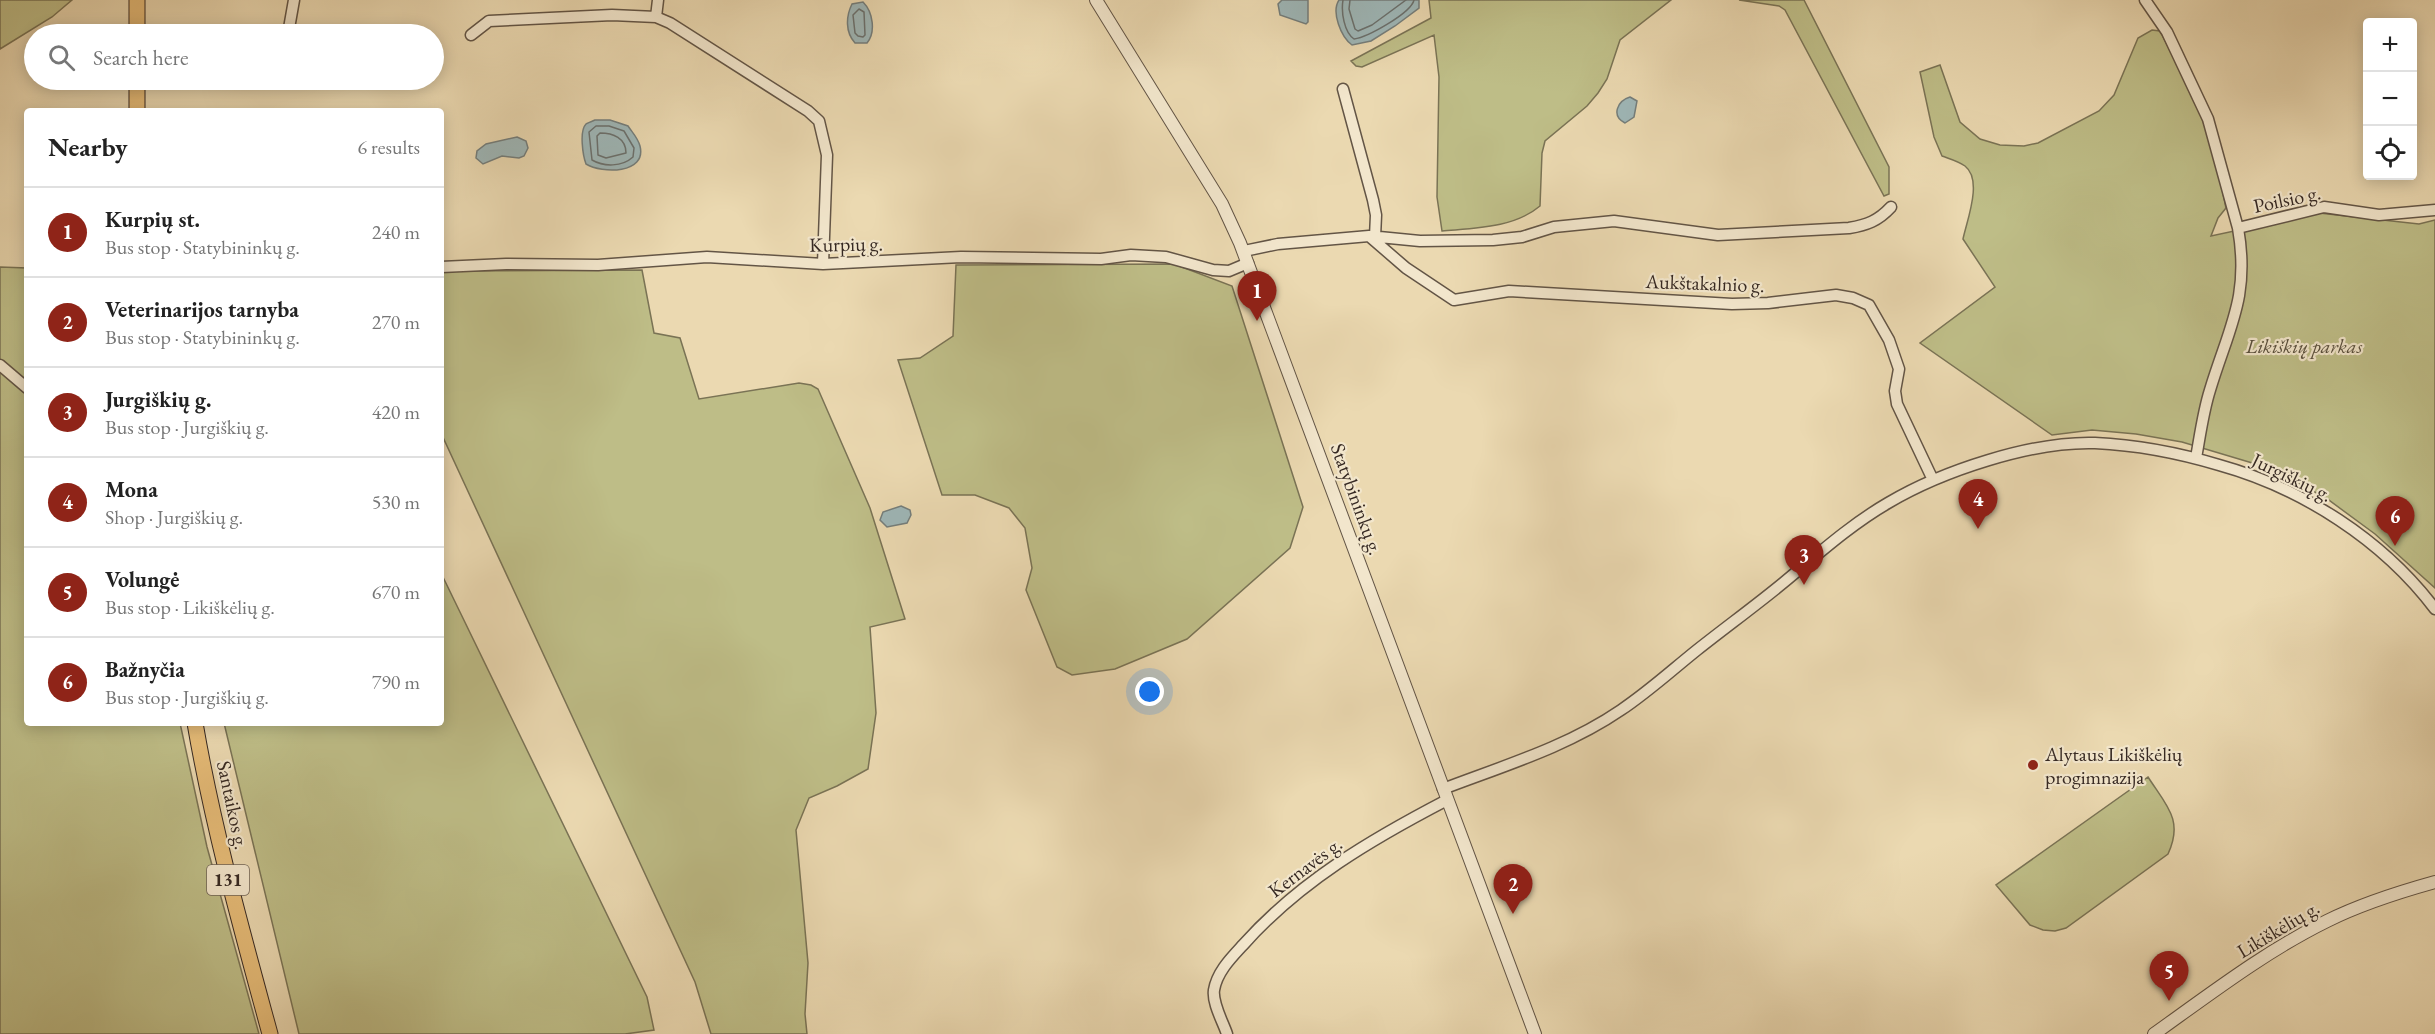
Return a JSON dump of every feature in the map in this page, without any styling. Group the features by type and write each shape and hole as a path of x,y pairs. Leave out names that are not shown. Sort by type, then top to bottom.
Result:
{"main road":[{"path":"137,0 137,24"},
{"path":"137,90 137,108"},
{"name":"Santaikos g.","path":"196,726 225,868 270,1034"}],"street":[{"path":"290,24 294,0"},
{"path":"656,17 658,0"},
{"name":"Statybininkų g.","path":"1096,0 1222,204 1246,257 1534,1034"},
{"path":"2145,0 2168,32 2208,119 2238,228"},
{"path":"471,35 489,21 612,15 656,17 670,22 753,75 808,111 819,122 827,155 823,264"},
{"path":"1343,89 1376,215 1372,237"},
{"path":"1246,257 1278,244 1372,237 1420,241 1493,240 1522,237 1554,227 1614,221 1718,235 1849,228 1867,226 1880,218 1890,207"},
{"name":"Poilsio g.","path":"2196,458 2210,391 2237,314 2243,270 2238,228 2324,207 2379,215 2435,210"},
{"name":"Aukštakalnio g.","path":"1372,237 1406,268 1454,300 1509,291 1732,304 1768,303 1836,295 1853,298 1869,305 1889,340 1899,369 1894,391 1897,404 1934,480"},
{"name":"Kurpių g.","path":"444,267 506,264 598,265 707,257 823,264 881,263 962,257 1101,259 1131,255 1166,257 1213,270 1229,271 1246,257"},
{"path":"0,365 24,385"},
{"name":"Jurgiškių g.","path":"1445,795 1569,740 1606,720 1656,684 1840,536 1887,503 1934,480 1993,460 2064,444 2120,445 2167,451 2257,477 2305,499 2355,532 2389,560 2435,609"},
{"name":"Kernavės g.","path":"1227,1034 1213,994 1216,980 1228,962 1259,927 1298,892 1340,860 1445,795"},
{"name":"Likiškėlių g.","path":"2154,1034 2225,983 2327,921 2373,902 2435,882"}],"green space":[{"path":"0,0 72,0 41,24 24,24 24,34 0,49"},
{"path":"1429,0 1671,0 1620,40 1607,79 1598,93 1587,106 1545,141 1542,153 1540,206 1506,223 1481,228 1442,231 1437,197 1439,77 1434,35 1362,67 1356,66 1351,61 1431,18"},
{"path":"1739,0 1804,0 1889,167 1889,194 1884,196 1785,10 1779,6"},
{"name":"Likiškių parkas","path":"2152,30 2160,31 2196,101 2216,159 2226,208 2218,218 2211,236 2319,213 2419,224 2435,220 2435,588 2375,534 2326,498 2269,468 2182,442 2136,434 2092,430 2052,435 1920,343 1995,287 1963,239 1972,201 1973,181 1965,166 1942,156 1934,137 1920,72 1940,65 1960,122 1980,139 2000,145 2024,146 2038,143 2099,111 2114,95 2138,38"},
{"path":"1174,264 1232,286 1303,507 1290,548 1187,639 1115,669 1072,675 1057,667 1026,590 1032,568 1025,528 1009,508 975,495 942,495 898,360 920,358 953,336 956,265"},
{"path":"0,267 24,268 24,726 181,726 207,847 259,1034 0,1034"},
{"path":"642,270 654,333 680,338 699,399 799,383 818,389 870,508 905,619 870,627 876,713 868,769 809,798 796,830 808,963 805,1014 807,1034 711,1034 695,982 444,439 444,271"},
{"path":"444,579 647,997 654,1030 625,1034 299,1034 225,726 444,726"},
{"path":"2148,777 2171,813 2174,832 2168,854 2066,928 2055,931 2043,930 2030,925 1996,885"}],"water":[{"path":"1282,0 1308,0 1308,22 1306,24 1280,15 1278,4"},
{"path":"1339,0 1419,0 1419,8 1371,41 1352,45 1338,24 1336,11"},
{"path":"863,2 871,16 872,33 867,43 855,43 849,34 849,14 852,4"},
{"path":"1630,97 1637,101 1634,117 1625,123 1618,117 1617,109 1625,99"},
{"path":"595,120 610,120 628,126 640,146 637,162 630,167 612,170 586,164 582,138 584,127"},
{"path":"517,137 526,141 528,148 524,156 519,158 502,156 483,164 476,158 477,151 486,144"},
{"path":"901,506 910,510 911,515 907,523 887,527 880,520 883,512"}],"place":[{"name":"Kurpių st.","path":"1257,321"},
{"name":"Mona","path":"1978,529"},
{"name":"Bažnyčia","path":"2395,546"},
{"name":"Jurgiškių g.","path":"1804,585"},
{"name":"Alytaus Likiškėlių progimnazija","path":"2033,765"},
{"name":"Veterinarijos tarnyba","path":"1513,914"},
{"name":"Volungė","path":"2169,1001"}]}
